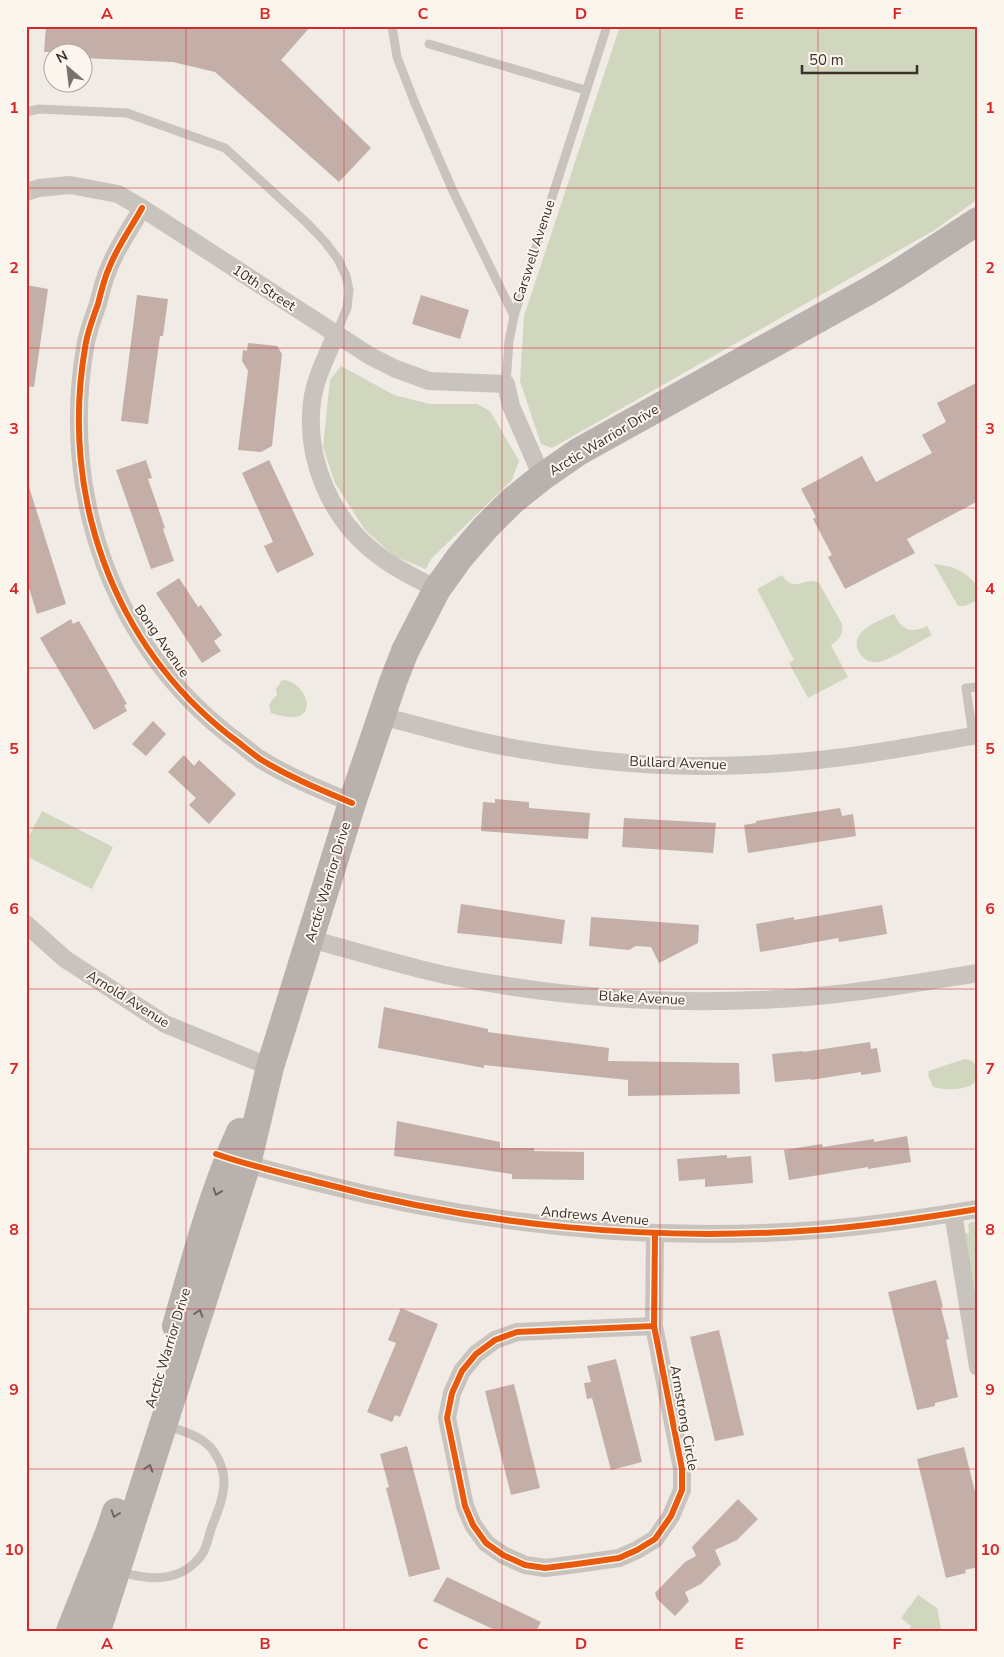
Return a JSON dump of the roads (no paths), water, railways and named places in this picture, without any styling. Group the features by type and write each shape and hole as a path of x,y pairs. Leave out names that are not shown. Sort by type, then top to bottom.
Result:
{"main road":[{"name":"Arctic Warrior Drive","path":"70,1631 109,1533 176,1324 200,1239 230,1159 270,1067 381,716 405,651 437,589 460,557 512,501 578,452 870,290 978,221"},
{"name":"Arctic Warrior Drive","path":"97,1631 163,1424 230,1159"}],"street":[{"name":"10th Street","path":"26,192 39,188 70,185 118,194 336,334 396,369 429,381 506,384"},
{"name":"Bong Avenue","path":"142,208 108,268 85,346 79,397 79,451 87,507 105,569 132,624 169,677 209,719 259,758 301,781 352,803"},
{"path":"336,334 317,379 312,402 314,453 330,500 343,521 360,540 379,556 437,589"},
{"name":"Carswell Avenue","path":"506,384 511,406 542,477"},
{"name":"Bullard Avenue","path":"381,716 471,739 524,750 591,759 720,765 782,763 861,755 975,735"},
{"name":"Arnold Avenue","path":"26,924 65,960 165,1024 270,1067"},
{"name":"Blake Avenue","path":"310,940 444,974 530,989 593,996 662,1000 772,999 828,995 890,988 978,972"},
{"name":"Andrews Avenue","path":"230,1159 362,1194 459,1214 540,1224 655,1233 710,1234 815,1230 863,1226 978,1209"},
{"path":"953,1213 978,1367"},
{"name":"Armstrong Circle","path":"654,1326 517,1332 495,1340 476,1354 462,1371 452,1393 447,1418 465,1506 473,1525 486,1544 503,1555 525,1565 545,1568 619,1558 637,1550 655,1538 671,1516 682,1490 682,1469 654,1326 655,1233"}],"lane":[{"path":"392,26 397,57 414,101 452,189 514,316"},
{"name":"Carswell Avenue","path":"506,384 509,341 514,316 607,26"},
{"path":"429,44 585,90"},
{"path":"26,112 39,109 127,113 225,148 326,242 338,259 346,276 349,290 347,308 336,334"},
{"path":"975,735 966,688 978,686"},
{"path":"116,1571 148,1578 161,1578 183,1571 204,1552 222,1496 224,1479 215,1453 206,1443 192,1435 163,1424"}]}
